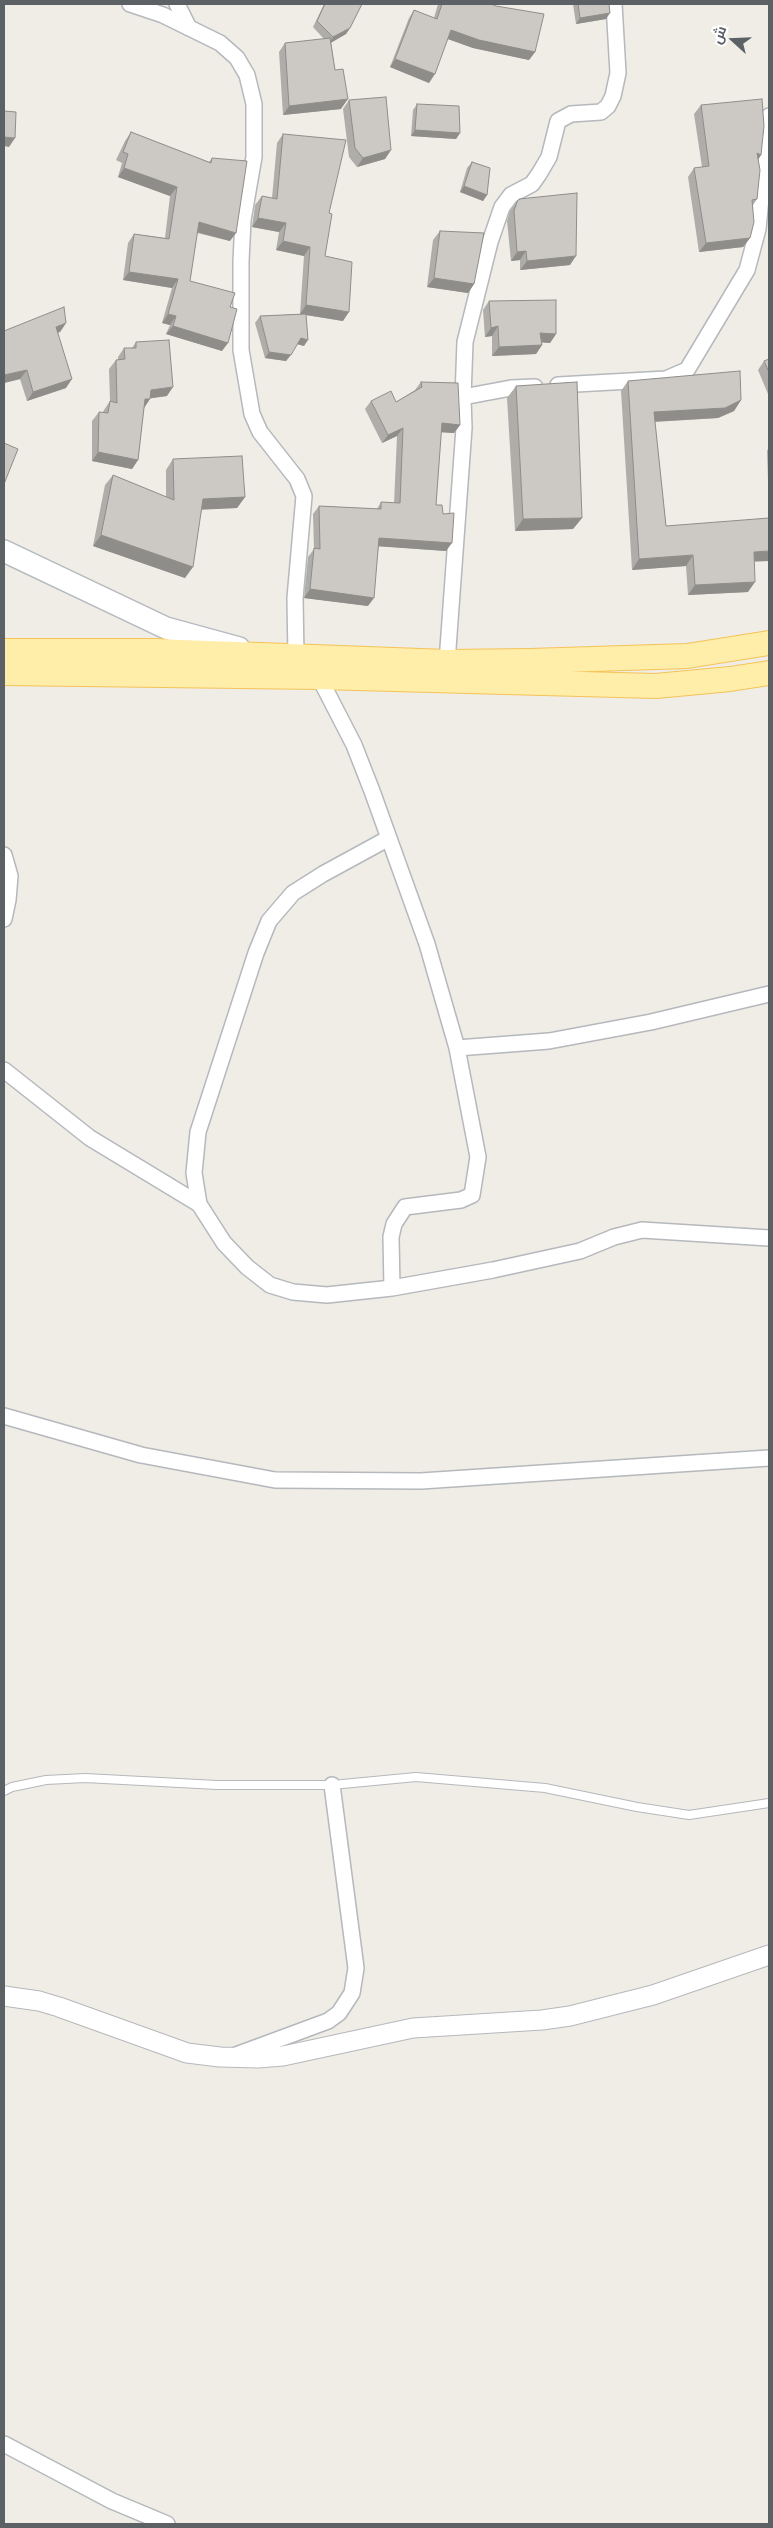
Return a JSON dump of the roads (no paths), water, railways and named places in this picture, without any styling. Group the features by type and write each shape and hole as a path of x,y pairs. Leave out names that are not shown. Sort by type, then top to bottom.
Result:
{"main road":[{"path":"4,551 166,628 272,656"},
{"path":"4,651 154,651 447,662 632,659 687,656 769,643"},
{"path":"153,676 154,651"},
{"path":"4,673 319,677 656,686 730,680 769,673"}],"street":[{"path":"130,4 163,15 220,43 237,58 247,75 254,104 254,157 243,220 241,350 252,414 260,432 297,479 304,496 295,598 296,657"},
{"path":"177,4 189,28"},
{"path":"447,662 464,428 465,342 490,242 502,207 511,195 532,184 549,157 558,120 571,114 601,112 608,106 613,96 618,73 614,4"},
{"path":"463,397 511,388 666,379 687,370 747,270 764,227 769,116"},
{"path":"319,677 354,746 427,944 457,1048 478,1157 472,1195 461,1200 405,1207 394,1224 391,1237 392,1288"},
{"path":"198,1204 194,1173 198,1132 256,953 270,921 293,893 323,874 389,838"},
{"path":"4,855 10,882 4,919"},
{"path":"457,1048 549,1041 651,1022 769,994"},
{"path":"4,1070 90,1138 198,1204 224,1243 248,1267 270,1285 293,1292 327,1295 392,1288 580,1252 614,1237 642,1230 769,1238"},
{"path":"4,1416 141,1455 275,1480 421,1481 769,1458"},
{"path":"220,2057 242,2054 328,2020 339,2013 352,1993 356,1968 332,1785"},
{"path":"4,1996 40,2001 187,2053 220,2057 283,2056 413,2028 542,2020 570,2016 654,1995 769,1955"},
{"path":"4,2444 112,2501 166,2524"}],"lane":[{"path":"4,1792 12,1787 46,1780 86,1778 217,1784 332,1785 416,1777 497,1782 545,1788 637,1807 688,1814 769,1803"}]}
